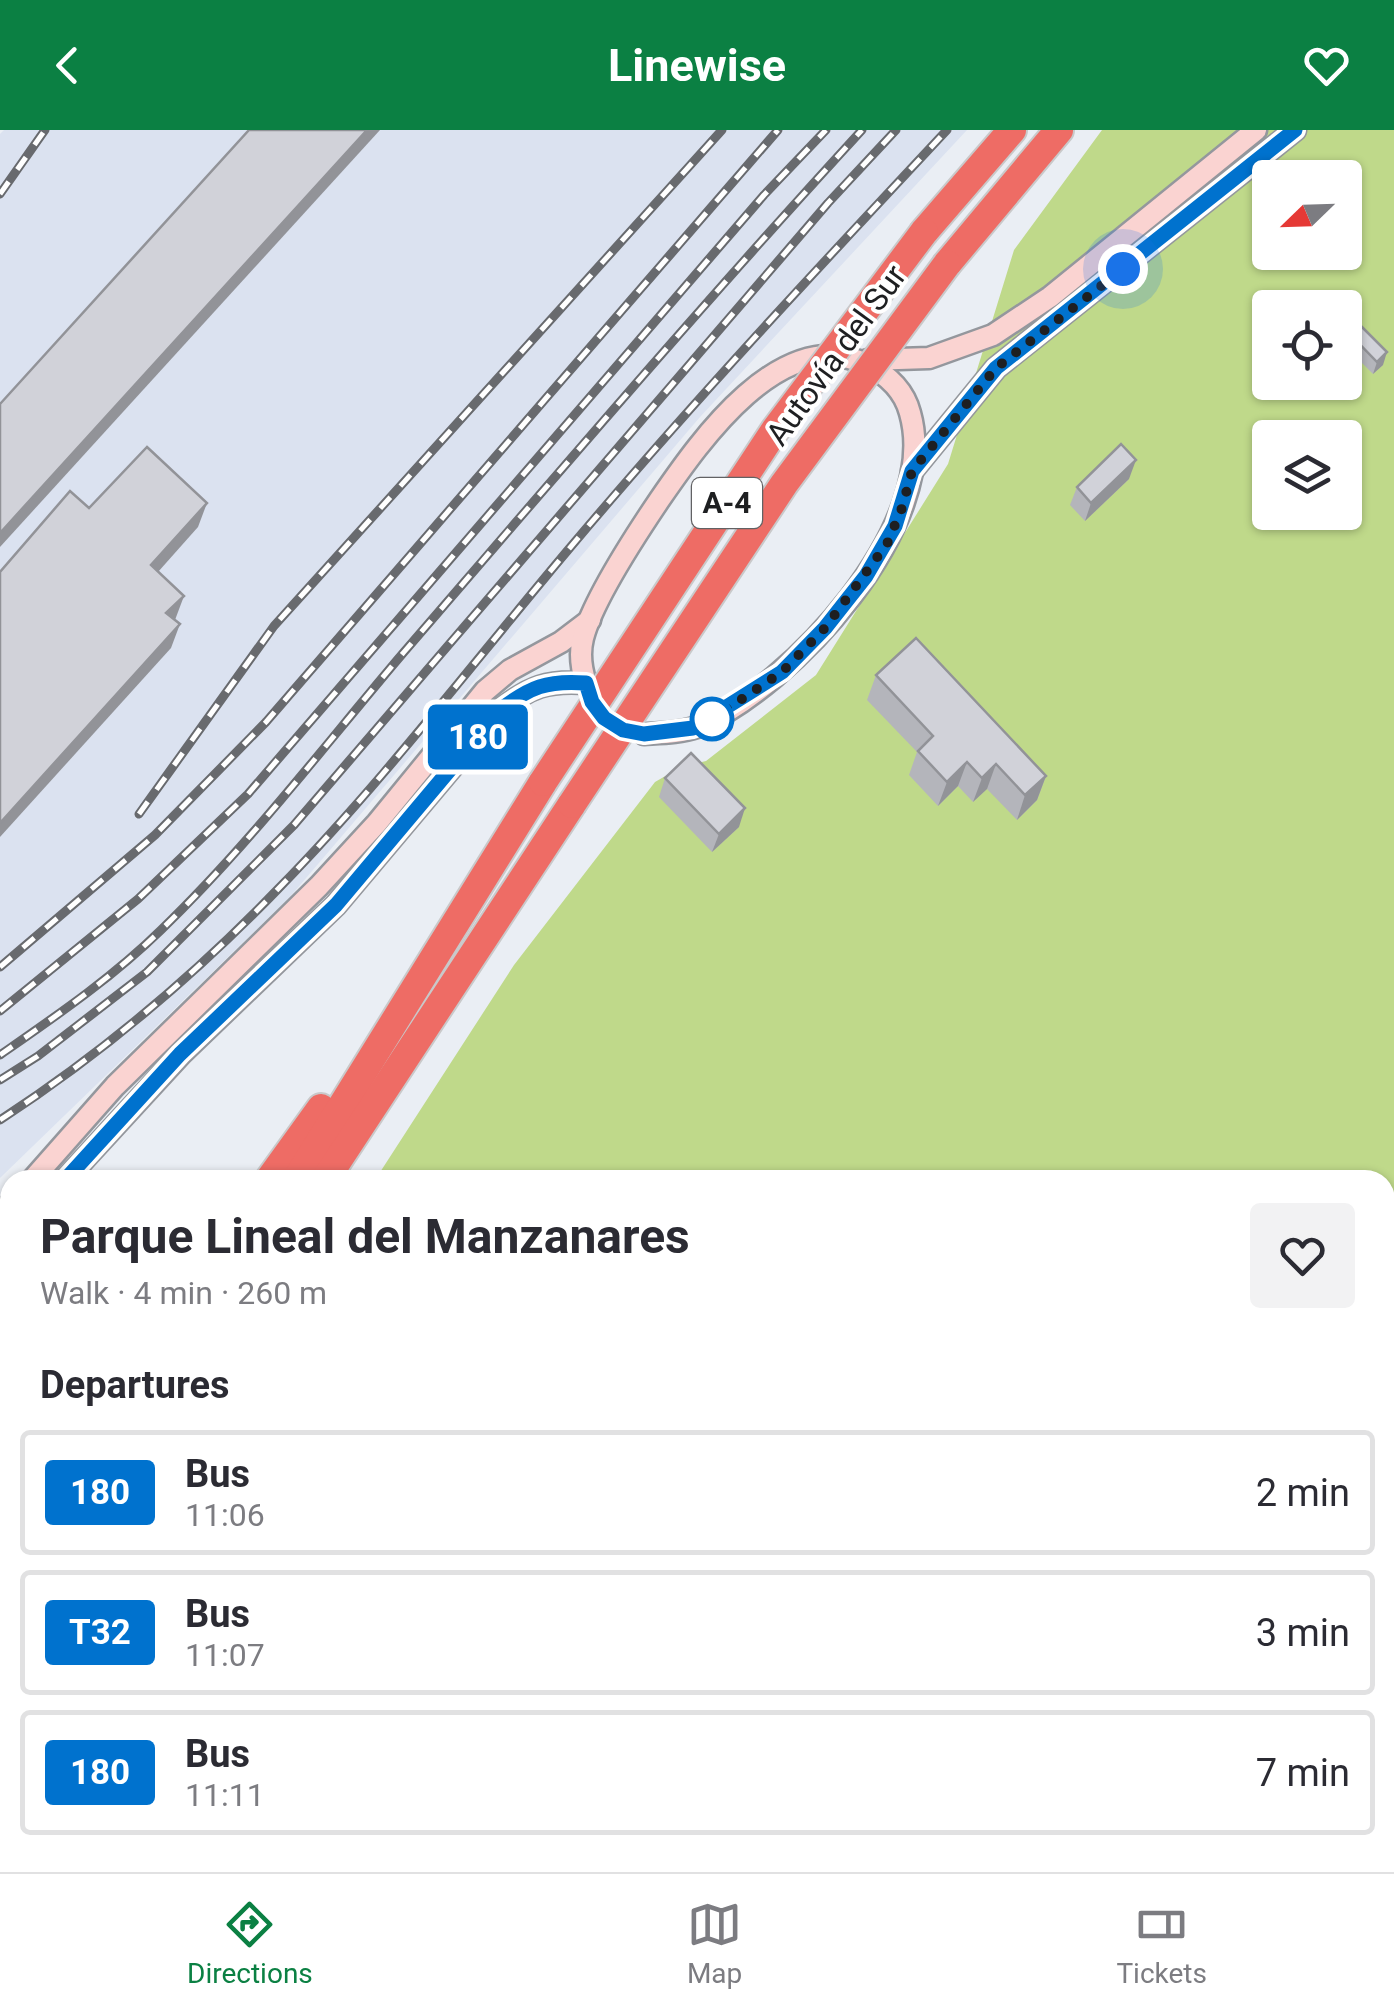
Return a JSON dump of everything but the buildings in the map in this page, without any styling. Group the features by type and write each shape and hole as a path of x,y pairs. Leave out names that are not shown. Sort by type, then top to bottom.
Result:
{"highway":[{"name":"Autovía del Sur","path":"437,949 775,430 924,232 1012,130"},
{"name":"Autovía del Sur","path":"356,1136 784,484 947,264 1058,130"},
{"path":"276,1170 437,949"},
{"path":"302,1170 437,949"},
{"path":"332,1170 356,1136"},
{"path":"339,1170 356,1136"}],"main road":[{"path":"73,1170 180,1054 336,905 500,710 526,690 548,683 586,683 581,652 592,619 652,510 725,414 766,378 793,364 824,357 858,361 929,358 993,335 1050,297 1256,130"},
{"path":"912,471 996,368 1295,130"},
{"path":"644,734 693,728 782,672 825,628 877,560 902,508 912,471 913,439 910,413 890,380 858,361"},
{"path":"41,1170 115,1086 320,886 485,691 510,670 592,619"}],"shaded area":[{"path":"4,130 967,130 700,417 289,898 8,1170 0,1170 0,134"}],"green space":[{"path":"1102,130 1394,130 1394,1170 381,1170 514,965 655,782 681,767 706,761 816,675 948,464 1014,250"}],"railway":[{"path":"0,194 45,130"},
{"path":"139,814 274,626 722,130"},
{"path":"0,967 155,835 266,722 778,130"},
{"path":"0,1011 138,899 248,794 764,195 826,130"},
{"path":"0,1055 123,964 225,864 574,455 862,130"},
{"path":"0,1080 38,1056 147,972 294,825 828,203 896,130"},
{"path":"0,1120 145,1012 278,889 390,765 660,443 947,130"}],"bus line":[{"name":"180","path":"74,1170 180,1054 336,905 500,710 526,690 548,683 586,683 592,702 604,718 623,730 644,734 675,732 712,719 782,672 825,628 866,576 895,526 912,471 996,368 1295,130"}],"route":[{"path":"712,719 782,672 825,628 887,544 912,471 996,368 1123,269"}]}
